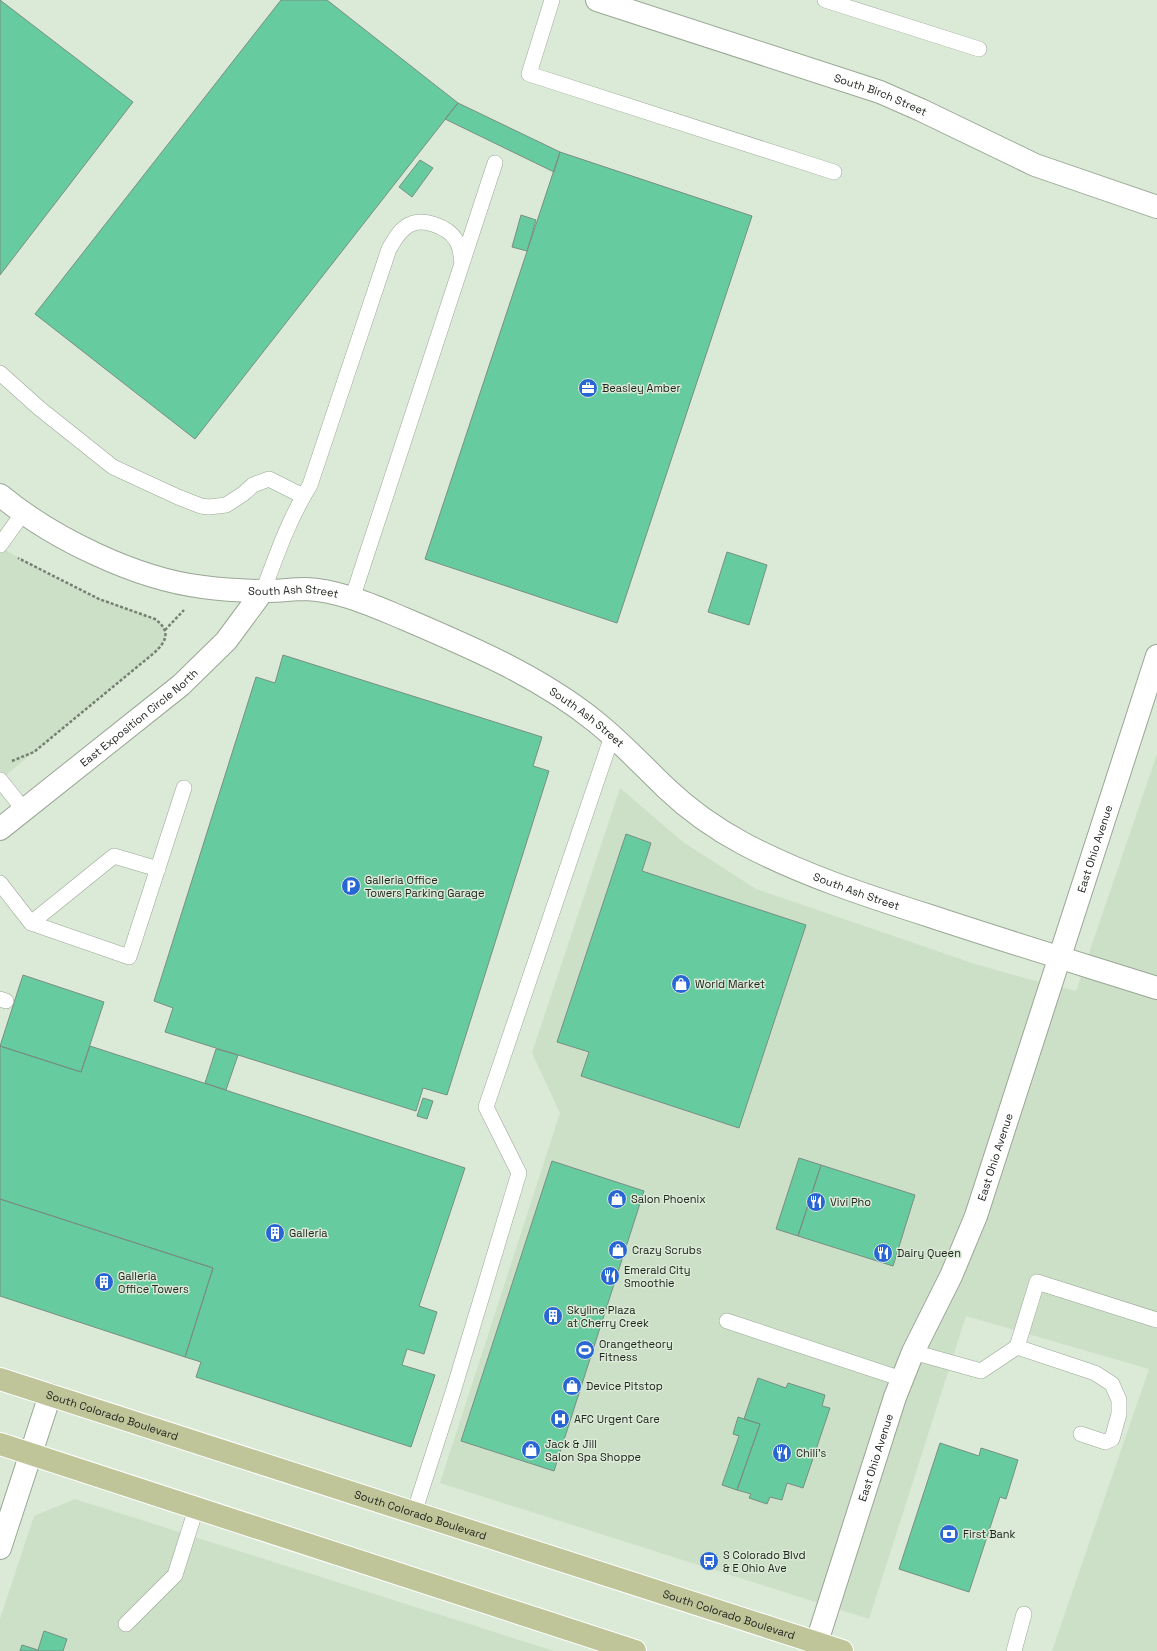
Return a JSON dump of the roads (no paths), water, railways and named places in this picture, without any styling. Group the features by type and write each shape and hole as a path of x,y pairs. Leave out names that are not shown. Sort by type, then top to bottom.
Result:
{"main road":[{"name":"South Colorado Boulevard","path":"0,1379 414,1513 816,1647 842,1651"},
{"path":"0,1444 635,1651"}],"street":[{"name":"South Birch Street","path":"598,0 880,92 916,107 1035,165 1157,207"},
{"name":"South Ash Street","path":"0,495 23,513 76,545 156,577 198,587 263,591 308,589 352,599 399,616 499,662 559,696 583,712 612,736 682,802 712,824 746,845 806,872 854,891 1157,988"},
{"name":"East Exposition Circle North","path":"0,829 181,685 226,641 263,591"},
{"name":"East Ohio Avenue","path":"816,1647 902,1379 913,1352 952,1276 976,1216 1157,656"},
{"path":"0,1548 50,1395"}],"lane":[{"path":"552,0 529,74 834,172"},
{"path":"825,0 979,49"},
{"path":"352,599 495,163"},
{"path":"263,591 286,529 310,485 389,249 398,234 409,225 420,222 446,230 456,240 461,252 462,264"},
{"path":"0,373 39,408 113,467 178,497 201,506 210,507 226,505 243,494 253,485 269,479 303,496"},
{"path":"0,546 23,513"},
{"path":"414,1513 453,1392 519,1173 486,1106 612,736"},
{"path":"0,780 24,810"},
{"path":"0,883 31,924 129,957 184,788"},
{"path":"31,924 114,856 158,869"},
{"path":"913,1352 981,1372 1017,1348 1037,1282 1157,1320"},
{"path":"727,1321 902,1379"},
{"path":"1017,1348 1095,1373 1112,1384 1119,1400 1119,1414 1112,1439 1105,1442 1081,1434"},
{"path":"126,1624 175,1575 196,1508"},
{"path":"1014,1651 1024,1614"}],"place":[{"name":"Beasley Amber","path":"588,388"},
{"name":"Galleria Office Towers Parking Garage","path":"351,886"},
{"name":"World Market","path":"681,984"},
{"name":"Salon Phoenix","path":"617,1199"},
{"name":"Vivi Pho","path":"816,1202"},
{"name":"Galleria","path":"275,1233"},
{"name":"Crazy Scrubs","path":"618,1250"},
{"name":"Dairy Queen","path":"883,1253"},
{"name":"Emerald City Smoothie","path":"610,1276"},
{"name":"Galleria Office Towers","path":"104,1282"},
{"name":"Skyline Plaza at Cherry Creek","path":"553,1316"},
{"name":"Orangetheory Fitness","path":"585,1350"},
{"name":"Device Pitstop","path":"572,1386"},
{"name":"AFC Urgent Care","path":"560,1419"},
{"name":"Jack & Jill Salon Spa Shoppe","path":"531,1450"},
{"name":"Chili's","path":"782,1453"},
{"name":"First Bank","path":"949,1534"},
{"name":"S Colorado Blvd & E Ohio Ave","path":"709,1561"}]}
